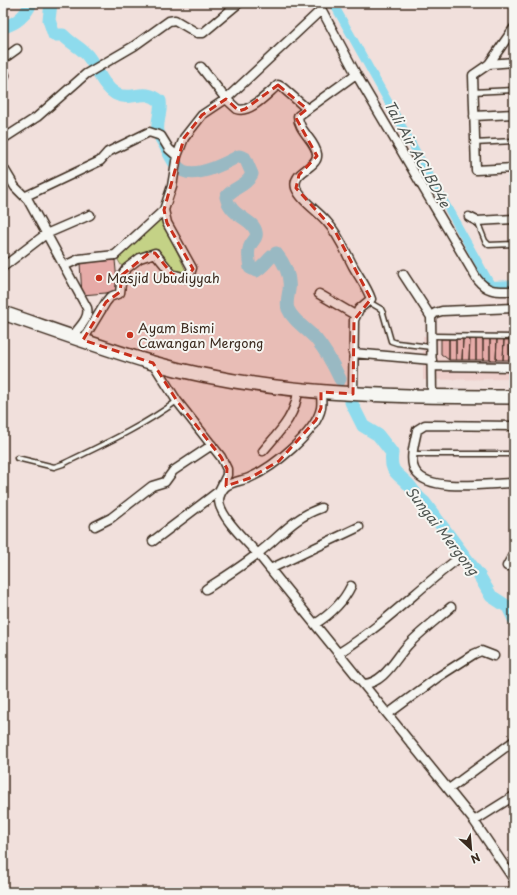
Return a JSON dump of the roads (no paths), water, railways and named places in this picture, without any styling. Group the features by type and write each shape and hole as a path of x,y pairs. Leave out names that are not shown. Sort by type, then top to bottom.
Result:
{"main road":[{"path":"3,313 153,363 212,376 298,390 321,392 432,397 514,397"}],"street":[{"path":"3,139 37,117 86,74 99,65 134,46 169,21 175,20 197,33 203,33 239,3"},
{"path":"64,266 79,259 116,254 164,210 172,186 176,161 184,138 192,126 202,115 226,99 320,7 356,74 477,279 483,287 492,291 514,291"},
{"path":"514,28 510,37 489,64 473,75 472,92 476,170 514,168"},
{"path":"3,59 17,49"},
{"path":"489,64 514,62"},
{"path":"201,67 226,99 240,111 267,96 278,85 307,108"},
{"path":"3,71 3,81"},
{"path":"352,394 355,315 371,299 335,231 303,198 296,188 296,181 299,175 316,160 317,156 316,150 298,121 298,116 307,108 356,74"},
{"path":"474,116 514,114"},
{"path":"26,196 100,161 108,152 149,132 158,135 176,161"},
{"path":"3,167 15,187 26,196 88,314 77,338"},
{"path":"77,338 110,297 120,293 122,275 140,258 149,253 155,253 172,274 186,278 190,274 192,268 167,223 164,210"},
{"path":"3,267 46,234 90,215"},
{"path":"469,217 477,221 514,219"},
{"path":"403,274 431,317 432,397"},
{"path":"319,294 355,315"},
{"path":"431,317 435,312 442,311 514,308"},
{"path":"353,353 432,363 514,367"},
{"path":"153,363 177,402 221,457 227,469 226,486 219,496 220,507 225,516 258,554 449,788 474,821 514,880"},
{"path":"263,451 289,420 297,403 298,390"},
{"path":"226,486 250,478 279,461 316,420 321,408 321,392"},
{"path":"514,426 425,425 417,430 412,458 416,472 430,482 447,485 514,482"},
{"path":"95,526 111,518 152,486 164,482 173,471 212,445"},
{"path":"153,542 219,491 227,474"},
{"path":"206,590 258,554 287,526 321,508"},
{"path":"270,569 359,527"},
{"path":"507,566 514,552"},
{"path":"339,653 371,632 426,583 455,561"},
{"path":"315,624 336,608 346,597 351,586"},
{"path":"364,684 373,682 392,666 407,646 451,607"},
{"path":"388,714 438,677 474,654 484,651 494,656"},
{"path":"449,788 514,741"},
{"path":"474,821 514,796"}],"lane":[{"path":"472,92 514,90"},
{"path":"474,143 514,141"},
{"path":"477,221 484,239 489,245 514,244"},
{"path":"369,302 381,309 391,341 432,347"},
{"path":"432,336 514,337"},
{"path":"17,458 54,467 63,464 134,429 177,402"},
{"path":"413,454 514,454"}],"waterway":[{"name":"Sungai Mergong","path":"3,27 12,24 20,18 31,3"},
{"name":"Sungai Mergong","path":"51,3 49,20 54,35 63,35 84,52 91,60 103,81 111,91 122,96 148,95 160,101 158,132 178,167 191,173 200,172 217,167 239,156 245,158 252,174 243,185 229,193 226,197 232,209 251,224 256,232 256,236 250,246 249,251 248,257 250,268 256,271 276,253 285,266 288,275 289,285 287,307 290,313 320,344 340,379"},
{"name":"Tali Air ACLBD4e","path":"333,3 491,285 514,284"},
{"name":"Sungai Mergong","path":"351,402 363,426 378,435 392,453 391,460 395,472 424,502 480,577 491,596 508,607 514,619"}],"place":[{"name":"Masjid Ubudiyyah","path":"99,278"},
{"name":"Ayam Bismi Cawangan Mergong","path":"130,335"}]}
